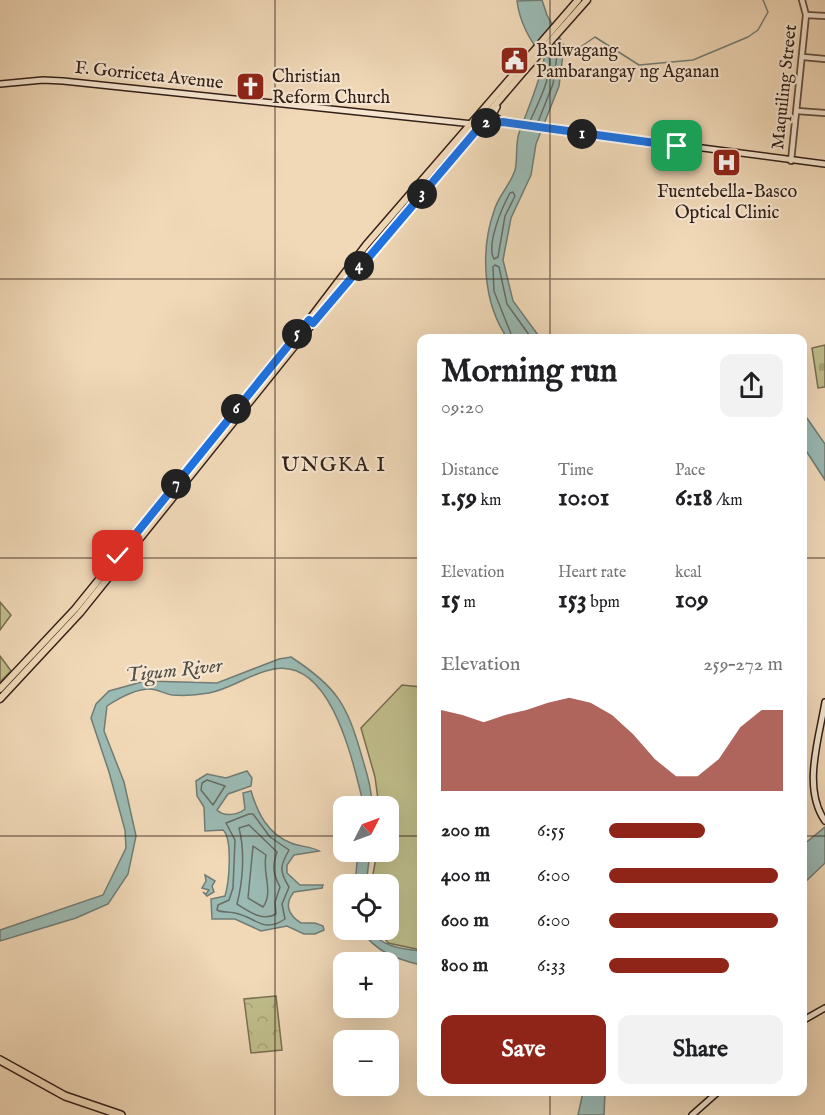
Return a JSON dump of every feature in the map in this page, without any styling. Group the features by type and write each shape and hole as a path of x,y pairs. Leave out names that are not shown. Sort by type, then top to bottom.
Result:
{"highway":[{"path":"0,1060 65,1096 121,1115"}],"main road":[{"path":"0,699 78,611 430,172 496,102 578,0"},
{"path":"569,14 587,0"},
{"name":"F. Gorriceta Avenue","path":"0,84 63,81 464,123 474,127"},
{"path":"496,102 493,114 503,122"},
{"path":"356,265 436,178 474,127 484,123 503,122 825,164"},
{"path":"430,172 430,178 436,178"},
{"path":"0,689 78,611"},
{"path":"825,702 813,788 819,814 825,821"},
{"path":"807,1018 825,1008"},
{"path":"692,1115 713,1096"}],"street":[{"name":"Maquiling Street","path":"791,161 806,15 802,0"},
{"path":"806,15 825,16"},
{"path":"803,57 825,58"},
{"path":"797,111 825,113"}],"green space":[{"path":"825,345 825,387 818,388 812,348"},
{"path":"0,602 11,615 0,630"},
{"path":"0,656 11,671 0,682"},
{"path":"402,685 417,687 417,949 388,943 386,940 399,940 399,874 373,874 375,862 399,862 399,796 378,796 375,777 361,728"},
{"path":"276,996 282,1050 251,1053 244,999"}],"water":[{"path":"542,0 547,15 564,46 559,86 536,144 531,175 511,218 503,260 513,301 537,334 505,334 493,310 486,277 490,227 496,206 515,170 518,138 544,59 526,32 517,1"},
{"path":"807,418 825,444 825,480 807,452"},
{"path":"291,657 319,678 338,698 357,739 371,796 361,796 345,737 324,695 310,679 294,670 266,671 205,694 172,695 150,689 133,692 107,706 104,731 124,782 136,836 128,874 108,904 76,918 0,941 0,930 103,895 126,848 125,830 91,718 96,704 109,691 145,681 217,683 279,659"},
{"path":"247,771 252,778 251,786 228,794 217,810 227,814 242,811 245,809 243,793 251,791 257,808 270,829 291,843 319,851 294,855 287,865 287,873 300,885 323,885 322,888 294,892 288,905 290,913 301,923 315,923 323,926 324,930 315,934 304,934 287,926 261,931 235,919 212,919 211,899 225,896 229,872 228,842 223,830 205,831 204,807 197,796 196,781 207,774 226,778"},
{"path":"825,827 825,863 807,880 807,842"},
{"path":"357,862 369,862 367,874 356,874"},
{"path":"205,875 215,881 212,886 214,892 207,896 203,892 206,894 209,890 202,888 206,881"},
{"path":"369,940 380,940 393,946 417,950 417,964 399,958 399,952 384,952"},
{"path":"582,1096 605,1096 604,1115 578,1115"}],"waterway":[{"path":"564,55 570,54 595,37 639,65 693,60 748,37 758,30 768,12 763,0"}],"place":[{"name":"Bulwagang Pambarangay ng Aganan","path":"515,61"},
{"name":"Christian Reform Church","path":"251,87"},
{"name":"Fuentebella-Basco Optical Clinic","path":"727,163"}],"district":[{"name":"UNGKA I","path":"334,465"}],"route":[{"path":"118,556 309,320 313,323 366,257 481,125 503,122 677,146"}],"water label":[{"name":"Tigum River","path":"174,671"}]}
